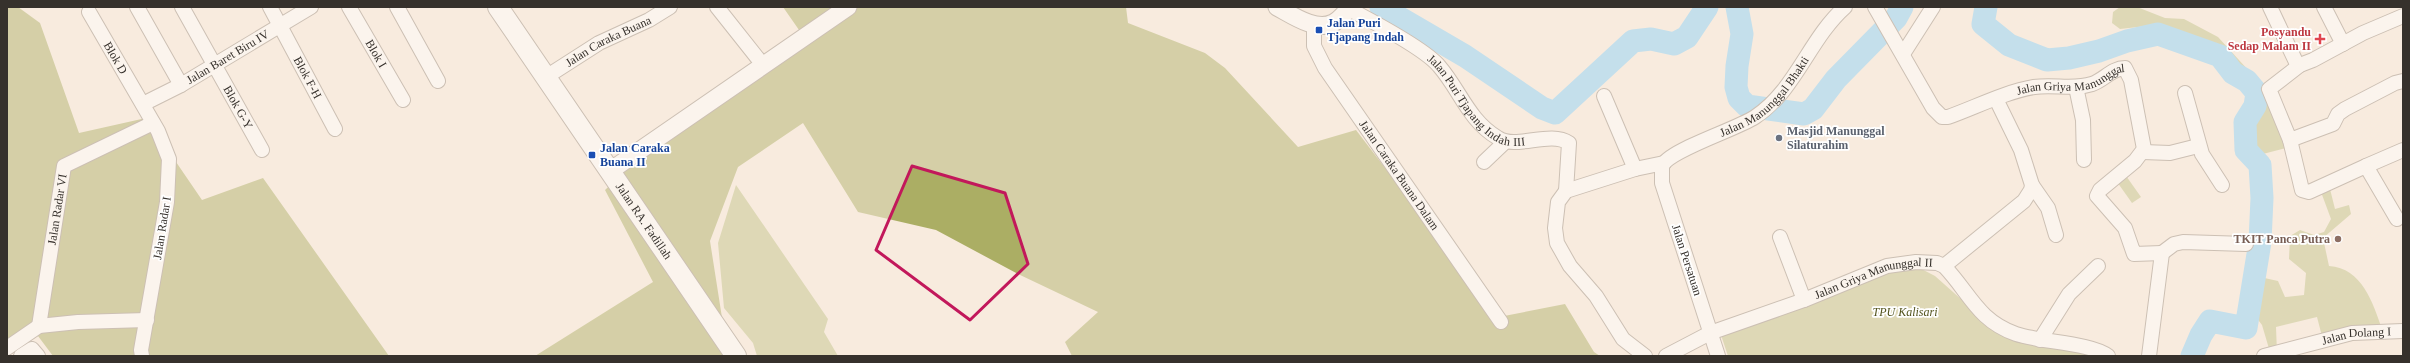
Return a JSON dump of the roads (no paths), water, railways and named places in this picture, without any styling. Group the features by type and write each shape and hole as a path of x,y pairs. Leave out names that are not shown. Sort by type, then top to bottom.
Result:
{"main road":[{"name":"Jalan RA. Fadillah","path":"498,7 736,356"}],"street":[{"path":"137,7 181,85"},
{"name":"Blok G-Y","path":"182,7 262,150"},
{"name":"Blok F-H","path":"270,7 281,25 335,129"},
{"name":"Jalan Baret Biru IV","path":"143,104 181,85 311,7"},
{"name":"Blok I","path":"349,7 403,100"},
{"path":"397,7 438,81"},
{"name":"Jalan Caraka Buana","path":"546,77 599,43 649,20 670,7"},
{"path":"717,7 763,65"},
{"path":"610,171 848,7"},
{"path":"1277,7 1314,24 1331,24 1350,8"},
{"name":"Jalan Manunggal Bhakti","path":"1664,163 1670,157 1684,149 1724,134 1756,116 1771,104 1790,83 1815,44 1845,7"},
{"path":"1903,54 1933,7"},
{"path":"2270,7 2296,62 2307,62"},
{"path":"2324,7 2343,44"},
{"name":"Jalan Puri Tjapang Indah III","path":"1350,8 1432,59 1439,65 1476,119 1491,134 1505,142 1549,139 1569,143 1562,197"},
{"name":"Blok D","path":"89,12 143,104"},
{"name":"Jalan Griya Manunggal","path":"1878,13 1933,108 1942,117 2017,91 2036,87 2076,87 2093,83 2119,68 2125,68 2128,72 2144,146 2143,152"},
{"path":"2403,16 2307,62 2269,89 2290,140 2302,190 2309,192 2403,150"},
{"name":"Jalan Caraka Buana Dalam","path":"1314,24 1314,46 1325,68 1501,322"},
{"path":"2290,140 2333,124 2338,114 2345,109 2395,83 2403,81"},
{"path":"2076,87 2083,120 2084,160"},
{"path":"2185,93 2198,146 2207,164 2222,185"},
{"path":"1604,96 1635,169"},
{"path":"1996,99 2021,150 2032,185 2050,213 2056,234"},
{"name":"Jalan Radar I","path":"142,356 170,169 168,151 143,104"},
{"name":"Jalan Radar VI","path":"39,326 64,166 153,123"},
{"path":"1484,162 1505,142"},
{"path":"2198,146 2170,153 2143,152 2100,190 2097,196 2125,228 2134,254 2162,253 2174,244 2183,242 2246,244"},
{"path":"1645,356 1623,339 1599,301 1570,266 1561,251 1555,233 1562,197 1635,169 1664,163"},
{"name":"Jalan Persatuan","path":"1664,163 1662,170 1662,184 1718,356"},
{"path":"2366,166 2397,219"},
{"path":"1944,266 2024,201 2031,190 2032,185"},
{"path":"1780,237 1804,300"},
{"path":"2150,356 2162,253"},
{"name":"Jalan Griya Manunggal II","path":"1666,356 1710,333 1804,300 1887,266 1916,262 1937,263 1944,266 1982,314 2016,334 2040,340 2093,349 2108,356"},
{"path":"2040,340 2069,294 2098,266"},
{"path":"7,348 39,326 78,322 147,320"},
{"name":"Jalan Dolang I","path":"2264,356 2308,351 2352,333 2403,331"},
{"path":"21,356 32,349 38,356"}],"waterway":[{"path":"1381,7 1465,56 1542,108 1555,113 1633,41 1651,39 1674,44 1687,37 1707,7"},
{"path":"1737,7 1742,34 1737,66 1736,87 1739,98 1747,106 1804,114 1813,109 1836,79 1896,18 1902,7"},
{"path":"1986,7 1983,24 2009,45 2047,60 2069,58 2099,51 2127,41 2158,34 2220,56 2233,73 2247,81 2257,93 2255,106 2245,122 2246,150 2260,165 2262,198 2260,242 2246,328 2210,321 2201,335 2192,356"}],"place":[{"name":"Jalan Puri Tjapang Indah","path":"1319,30"},
{"name":"Posyandu Sedap Malam II","path":"2320,39"},
{"name":"Masjid Manunggal Silaturahim","path":"1779,138"},
{"name":"Jalan Caraka Buana II","path":"592,155"},
{"name":"TKIT Panca Putra","path":"2338,239"}],"park label":[{"name":"TPU Kalisari","path":"1905,312"}]}
